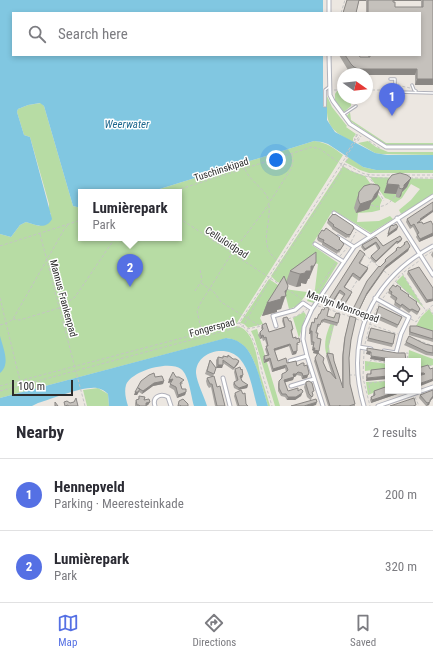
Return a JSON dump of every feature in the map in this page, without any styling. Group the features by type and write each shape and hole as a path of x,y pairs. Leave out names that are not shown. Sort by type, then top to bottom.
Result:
{"street":[{"path":"329,0 329,12"},
{"path":"329,56 329,87 332,101 350,124 360,133 386,147 433,147"},
{"path":"322,406 303,339 304,327 310,308 354,247 433,196"},
{"path":"334,213 370,236"},
{"path":"397,218 433,275"},
{"path":"337,236 354,247"},
{"path":"315,244 344,262"},
{"path":"364,406 360,393 358,375 359,347 365,322 375,298 399,269 419,254 433,246"},
{"path":"359,347 396,353 400,334 408,317 375,298"},
{"path":"276,326 273,316 295,310 303,303 310,308"},
{"path":"290,362 307,356"},
{"path":"223,378 230,406"},
{"path":"291,386 314,379"},
{"path":"421,391 433,387"},
{"path":"378,406 414,394"},
{"path":"155,406 154,402 158,395 168,397 170,406"}],"lane":[{"path":"390,79 395,79 396,89 398,92 433,93"},
{"path":"412,86 415,91 419,92"},
{"path":"325,106 325,90 329,87"},
{"path":"343,115 356,106"}],"path":[{"path":"341,12 345,0"},
{"path":"395,81 401,86 412,86"},
{"path":"373,90 396,89"},
{"path":"332,90 337,90"},
{"path":"355,140 360,133"},
{"path":"355,140 354,139 360,133"},
{"path":"355,140 358,141 362,136"},
{"name":"Fongerspad","path":"0,391 243,326 271,278 338,177 345,156 355,140"},
{"name":"Tuschinskipad","path":"180,189 312,147 317,148 355,173 369,177 390,178"},
{"path":"202,333 197,311 200,304 232,254 254,226 292,166 292,153"},
{"path":"342,165 348,158 345,156"},
{"path":"344,164 368,175 395,175"},
{"name":"Fongerspad","path":"0,386 239,323 342,165"},
{"path":"245,168 248,175 268,197 269,203 266,243 269,253 281,264"},
{"path":"368,175 384,201"},
{"path":"403,175 433,175"},
{"path":"406,178 433,178"},
{"path":"370,205 377,207 385,206 392,201 395,196"},
{"name":"Celluloidpad","path":"182,220 283,286"},
{"path":"0,246 78,221"},
{"path":"0,325 13,319 65,228 69,224"},
{"path":"313,304 317,291 358,228"},
{"name":"Mannus Frankenpad","path":"40,234 85,406"},
{"path":"213,241 217,237"},
{"path":"13,319 25,319 60,308 81,290 113,241"},
{"path":"370,406 366,394 363,366 364,348 370,324 380,301 402,273 433,251"},
{"path":"364,270 376,257"},
{"path":"195,291 202,280 200,269"},
{"path":"399,269 426,311"},
{"path":"348,294 360,275"},
{"path":"201,283 214,292 221,302 261,326"},
{"name":"Marilyn Monroepad","path":"285,288 305,300"},
{"path":"0,298 21,385"},
{"path":"336,318 342,303"},
{"name":"Marilyn Monroepad","path":"313,304 400,334"},
{"path":"408,317 416,322 433,305"},
{"path":"286,319 297,316 310,308"},
{"path":"429,308 433,314"},
{"path":"239,323 247,329 258,354 272,406"},
{"path":"247,329 267,324"},
{"path":"329,357 328,347 334,324"},
{"path":"417,340 433,346"},
{"path":"396,353 408,353 407,358"},
{"path":"363,366 367,366 371,360 385,362"},
{"path":"424,368 433,365"},
{"path":"430,366 432,370"},
{"path":"344,375 358,375"},
{"path":"366,394 370,393 368,383 385,381"},
{"path":"414,394 419,406"}],"green space":[{"path":"337,91 337,103 335,101 335,94"},
{"path":"327,96 332,107 347,126 346,127 356,134 353,138 353,142 337,133 330,125 327,107 323,107 326,106"},
{"path":"41,103 44,106 73,206 78,207 78,241 182,241 182,189 160,189 314,141 326,144 343,155 235,326 246,332 254,344 260,373 270,406 268,406 257,369 249,351 240,343 227,338 0,398 0,234 11,237 20,225 26,222 39,226 51,214 30,137 24,135 17,112 18,109 28,105"},
{"path":"337,104 351,104 351,106 344,112"},
{"path":"350,112 351,120 386,143 433,143 433,145 388,146 350,121 346,117"},
{"path":"368,141 376,147 388,152 433,152 433,155 375,153 358,143"},
{"path":"349,157 363,167 376,170 433,170 433,173 369,173 345,162"},
{"path":"343,166 351,171 365,176 382,200 380,210 358,213 357,222 379,221 390,216 393,219 371,233 333,210 312,245 338,263 314,303 307,301 308,299 311,300 315,289 318,264 311,262 284,284 277,282 271,276"},
{"path":"370,177 433,179 433,195 401,214 399,210 411,200 420,189 411,184 402,198 395,203 385,198"},
{"path":"403,275 424,308 396,282"},
{"path":"269,279 278,285 278,288 260,318 263,324 248,328 244,324 240,323"},
{"path":"284,289 307,292 300,303 289,309"},
{"path":"429,309 433,315 433,331 416,326 421,317"},
{"path":"304,312 306,315 299,338 293,318"},
{"path":"334,316 336,317 329,346 330,356 327,356 325,341"},
{"path":"257,329 280,406 275,406 251,331"},
{"path":"409,350 433,359 433,365 421,369 421,358 408,358"},
{"path":"365,361 385,364 385,368 365,371"},
{"path":"385,381 385,388 368,395 366,382"},
{"path":"98,388 108,394 109,406 87,406 83,390"}],"water":[{"name":"Weerwater","path":"0,0 323,0 323,12 12,12 12,56 323,56 323,107 327,107 327,120 335,132 375,153 387,155 433,155 433,170 376,170 363,167 328,144 314,141 160,189 78,189 78,207 73,206 44,106 40,103 28,105 18,109 17,112 24,135 30,137 52,219 47,225 44,226 26,222 20,225 11,237 0,234"},
{"path":"0,336 6,361 0,373"},
{"path":"226,338 239,342 248,350 257,368 268,406 257,406 249,375 240,359 234,354 220,351 206,355 197,365 196,373 207,406 194,406 188,381 181,369 160,366 142,371 129,380 125,390 128,406 109,406 108,394 105,391 97,388 91,388 68,393 32,406 0,406 0,398"}],"building":[{"path":"347,0 359,0 356,12 343,12"},
{"path":"368,0 393,0 393,2 395,2 395,7 423,7 423,0 433,0 433,79 417,79 417,69 356,68 346,56 421,56 421,12 368,12"},
{"path":"400,173 411,178 402,189 399,188 399,185 387,184 392,175"},
{"path":"371,184 378,185 380,188 372,200 360,204 358,199 359,192 364,186"},
{"path":"433,202 433,210 420,219 421,220 417,223 422,222 423,224 431,221 433,225 433,233 420,239 417,234 419,233 414,224 411,226 407,219"},
{"path":"333,214 353,226 354,228 350,235 333,226 334,225 328,220"},
{"path":"396,224 398,227 388,234 390,227"},
{"path":"326,228 340,238 339,239 344,244 340,250 339,249 338,251 319,238 318,236 322,230 324,231"},
{"path":"400,236 402,239 398,242 397,241 376,261 371,256 380,248 376,242 365,249 362,245 376,237 383,246"},
{"path":"407,241 410,246 409,248 386,266 367,293 358,312 352,311 367,281 379,266 380,267 387,258 397,250 396,249 398,247 400,248"},
{"path":"360,250 365,254 359,263 368,268 360,278 353,273 344,287 352,292 344,305 339,303 345,294 340,290 333,301 335,301 331,304 327,302"},
{"path":"316,252 316,262 314,266 311,266 311,271 306,271 305,273 300,274 290,271"},
{"path":"419,267 433,288 433,299 427,300 408,271"},
{"path":"284,276 288,286 287,290 285,291 286,296 267,303"},
{"path":"393,285 396,287 397,285 409,295 408,296 417,302 416,303 420,309 418,312 412,309 410,310 402,304 401,306 395,302 397,298 391,294 392,292 389,290"},
{"path":"379,306 402,317 398,325 376,315"},
{"path":"325,307 329,308 327,316 334,318 336,313 340,314 338,323 324,319 320,325 318,324 316,333 318,333 317,338 321,339 319,351 314,350 315,348 313,348 314,342 312,342 312,331 310,331 312,322 314,323 315,318 317,319 322,309 324,310"},
{"path":"350,316 356,318 349,358 350,384 355,404 349,406 330,406 315,358 318,353 324,358 323,362 327,371 330,372 336,379 327,353 333,354 343,388 343,355 345,337"},
{"path":"287,317 289,321 291,321 293,338 299,338 300,342 297,343 297,351 293,352 290,344 274,349 278,361 286,358 287,363 296,361 297,366 302,363 304,363 304,366 307,365 308,375 303,376 302,373 298,372 293,374 294,377 284,380 288,391 298,388 298,391 301,389 303,391 296,397 288,397 286,394 282,394 279,388 279,381 282,378 282,374 288,370 286,365 273,369 270,358 265,360 264,356 269,355 266,346 268,346 266,337 264,338 263,335 261,336 260,332 263,329 262,325 266,323 269,332 285,327 283,318"},
{"path":"410,326 417,326 433,331 433,339 410,332"},
{"path":"371,328 395,334 393,344 368,338"},
{"path":"409,336 425,344 433,346 433,353 427,352 406,342"},
{"path":"367,348 405,353 406,358 371,356 371,352 367,351"},
{"path":"228,355 239,361 234,368 223,360 223,365 218,365 218,357 228,357"},
{"path":"210,360 216,368 214,374 207,371"},
{"path":"428,365 430,369 433,368 433,379 421,383 421,375 425,374 421,373 421,367"},
{"path":"240,367 243,375 240,376 242,381 248,385 239,388 234,382 238,380 235,369"},
{"path":"385,368 385,376 367,378 367,374 371,374 371,370"},
{"path":"173,372 176,377 184,380 180,383 182,389 186,389 186,392 178,395 176,387 170,384 173,379 169,380"},
{"path":"154,373 155,377 162,376 164,381 154,383 143,391 140,389 138,392 135,392 141,381 149,375"},
{"path":"214,376 217,387 220,386 225,406 217,406 212,384 210,384 207,378"},
{"path":"309,381 312,383 314,391 312,392 312,397 309,394 306,384 306,382"},
{"path":"385,387 385,394 390,394 372,400 371,397 375,395 374,391"},
{"path":"241,390 243,394 245,393 246,404 248,406 239,406 235,393"},
{"path":"433,390 433,396 430,402 427,403 420,395"},
{"path":"139,396 145,397 144,400 149,399 150,402 146,403 146,406 137,405 136,400 139,399"},
{"path":"76,398 78,406 65,406 64,402 74,402"},
{"path":"414,398 416,405 413,406 390,406"},
{"path":"183,399 188,406 178,406 179,401"},
{"path":"316,399 317,402 304,406 291,406"}],"place":[{"name":"Hennepveld","path":"392,116"},
{"name":"Lumièrepark","path":"130,287"}]}
